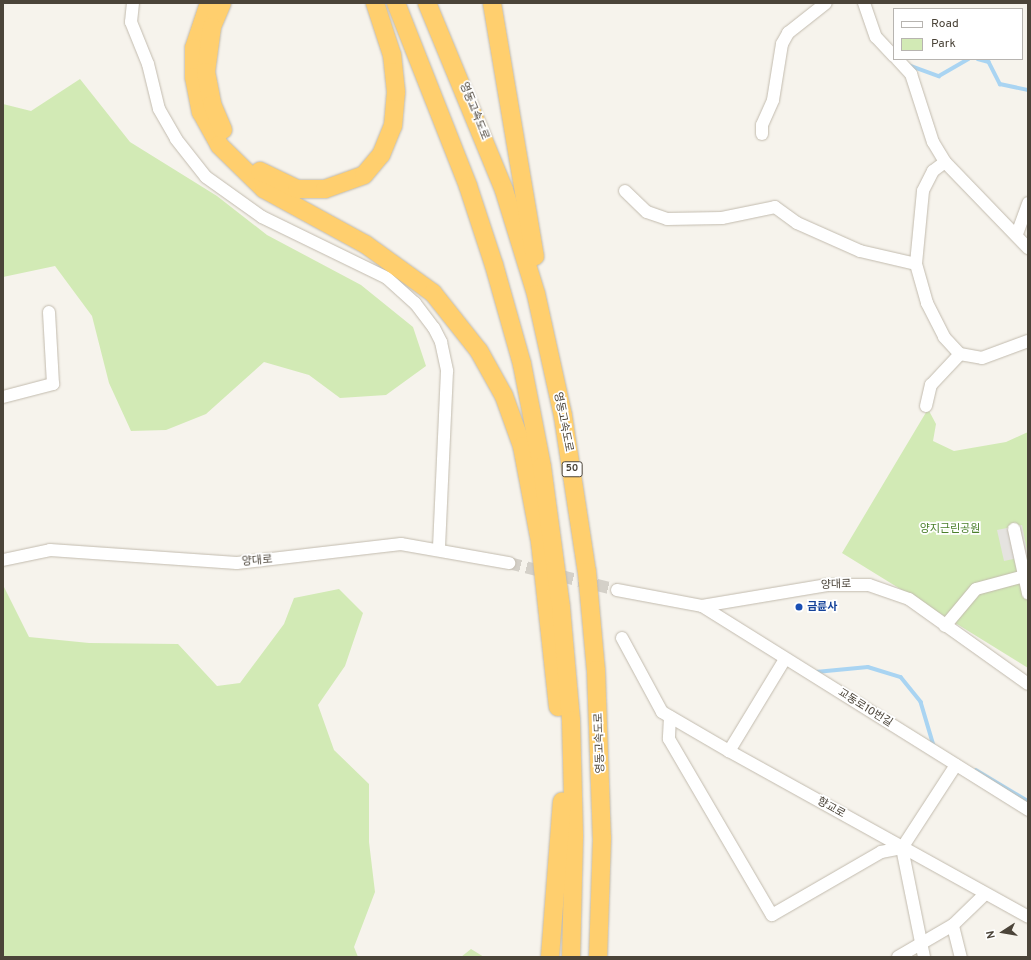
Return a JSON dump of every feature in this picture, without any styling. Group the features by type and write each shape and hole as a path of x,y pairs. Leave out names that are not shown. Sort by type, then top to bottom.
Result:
{"highway":[{"path":"208,3 194,48 194,77 201,112 219,145 264,189 365,244 433,293 479,351 504,396 522,446 540,541 562,750"},
{"path":"222,3 212,27 206,72 217,118 234,146 265,175 281,184 311,190 346,184 364,175 388,141 395,107 394,76 375,3"},
{"path":"396,3 468,186 520,356 542,467 561,608 571,736 574,837 571,957"},
{"name":"영동고속도로","path":"427,3 506,196 536,294 563,416 587,572 596,670 602,838 598,957"},
{"path":"492,3 563,416"},
{"path":"550,957 562,807 561,608"}],"street":[{"path":"133,3 131,22 148,64 159,109 176,139 206,177 262,217 387,278 415,303 434,328 442,342 447,371 439,550"},
{"path":"762,134 762,125 773,100 782,44 788,33 826,3"},
{"path":"864,3 876,37 893,55"},
{"path":"898,60 911,74 933,142 945,162 1028,248"},
{"path":"945,162 933,171 923,191 916,264 927,303 944,338 960,354 982,358 1028,341"},
{"path":"625,191 647,212 667,219 722,218 775,207 797,223 860,251 916,264"},
{"path":"1016,234 1028,203"},
{"path":"3,397 53,384 49,312"},
{"path":"926,406 931,385 960,354"},
{"path":"1014,529 1026,576 1028,593"},
{"name":"양대로","path":"3,560 50,550 237,563 300,558 366,546 401,544 509,563"},
{"path":"945,626 976,589 1026,576"},
{"name":"양대로","path":"617,590 702,606 826,585 869,584 909,598 945,626 1028,684"},
{"name":"교동로10번길","path":"702,606 1028,810"},
{"name":"향교로","path":"622,638 662,712 984,895 1028,917"},
{"path":"729,751 785,658"},
{"path":"670,717 669,739 772,915 881,852 902,848"},
{"path":"924,957 902,848 956,765"},
{"path":"898,957 920,941 953,926 984,895"},
{"path":"953,926 961,957"}],"green space":[{"path":"80,79 130,142 217,196 267,235 361,285 413,327 426,366 386,395 340,398 309,375 264,362 206,414 166,430 131,431 109,383 92,316 55,266 3,277 3,104 31,111"},
{"name":"양지근린공원","path":"928,409 936,424 933,441 954,451 1006,442 1028,432 1028,668 842,553"},
{"path":"3,585 29,637 89,643 178,644 217,686 240,683 284,624 294,598 339,589 363,613 345,666 318,705 334,750 369,784 369,842 375,892 354,947 358,957 3,957"},
{"path":"471,949 484,957 461,957"}],"shaded area":[{"path":"1022,525 1028,556 1004,561 997,530"}],"waterway":[{"path":"908,65 939,76 966,60"},
{"path":"982,60 989,62 1000,84 1028,90"},
{"path":"816,672 868,667 901,677 921,702 934,746"},
{"path":"976,770 1028,801"}],"tunnel":[{"path":"509,563 617,590"}],"place":[{"name":"금륜사","path":"799,607"}]}
